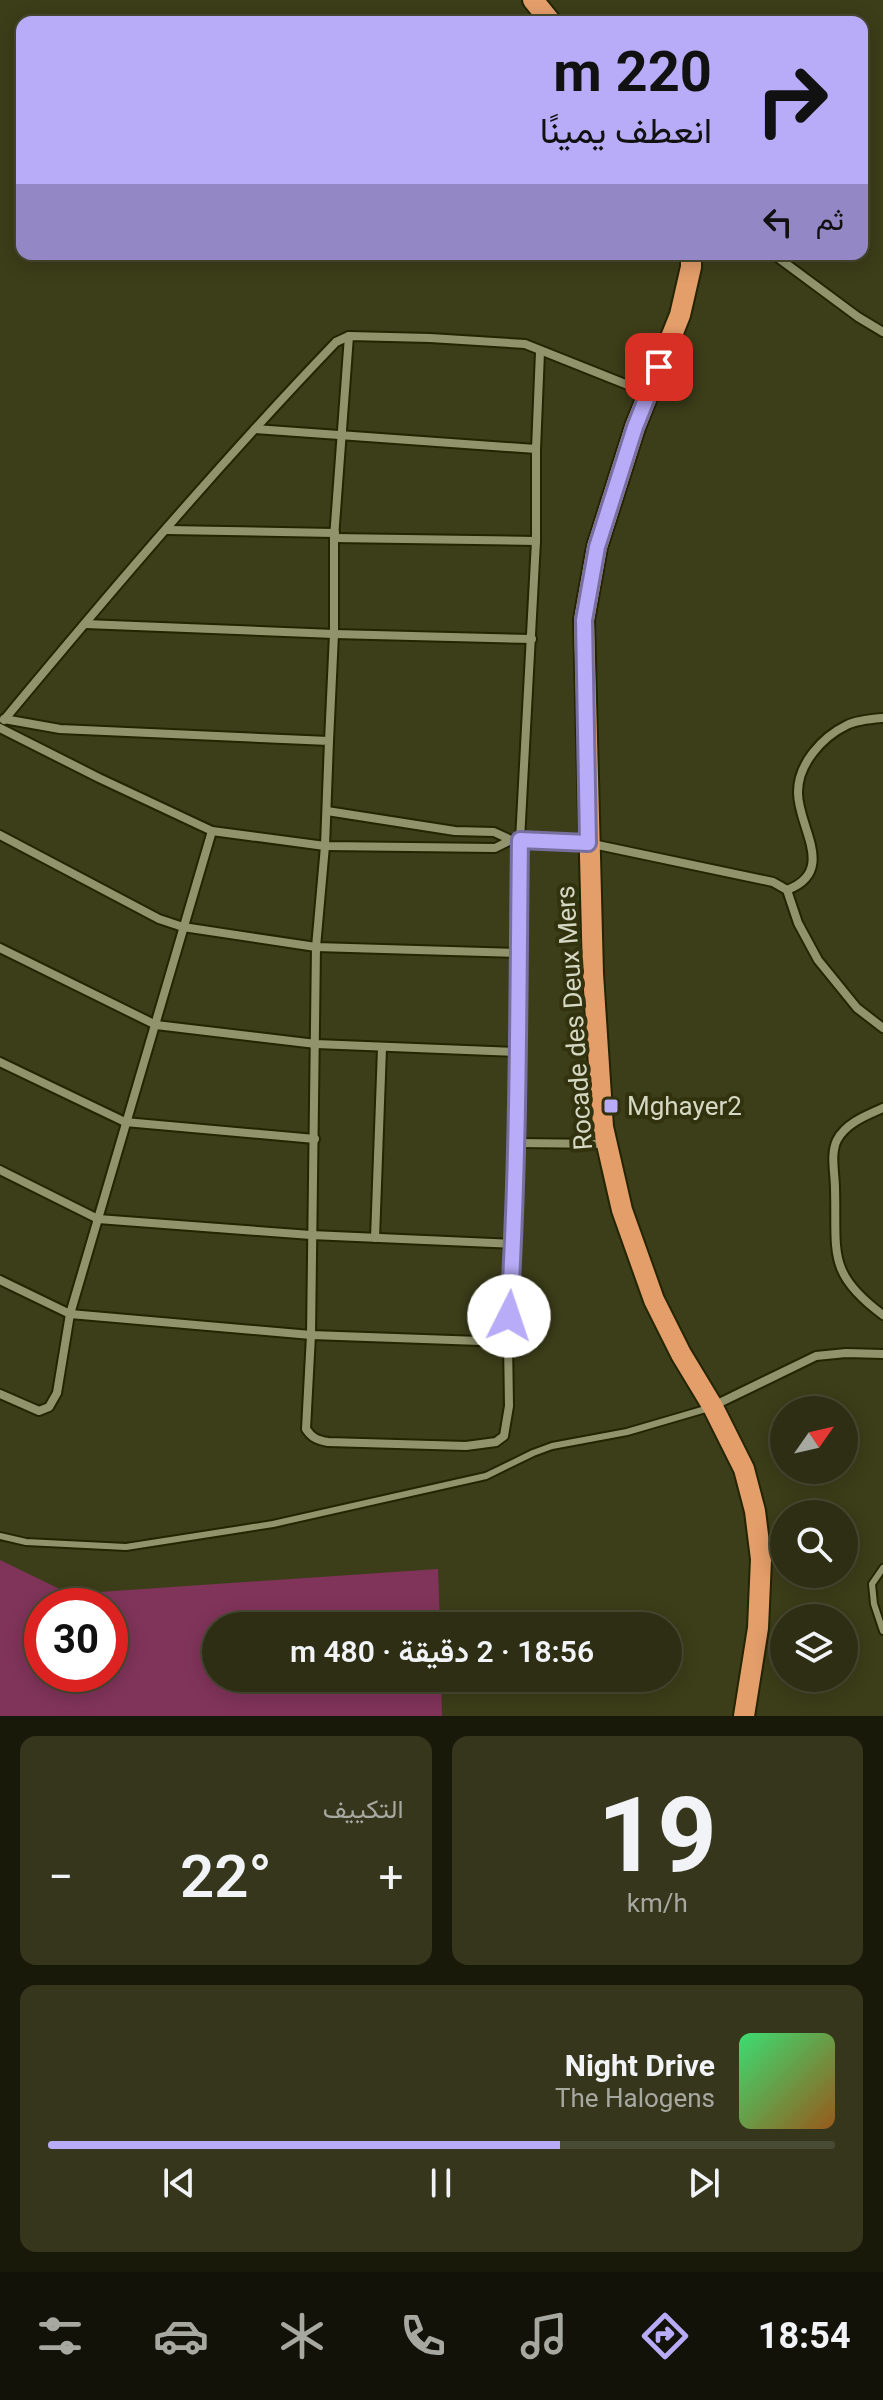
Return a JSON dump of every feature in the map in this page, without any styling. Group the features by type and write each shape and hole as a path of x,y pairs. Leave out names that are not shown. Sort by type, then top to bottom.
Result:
{"highway":[{"path":"533,0 546,16"},
{"name":"Rocade des Deux Mers","path":"691,260 680,315 635,427 597,547 584,620 588,843 599,1082 606,1144 622,1210 654,1300 744,1469 755,1511 761,1559 758,1628 744,1716"}],"street":[{"path":"781,260 883,332"},
{"path":"1,724 255,429 336,342 349,336 525,344 649,394"},
{"path":"349,336 334,535 334,634 327,811 316,947 311,1335 306,1429 310,1436 328,1442 466,1446 496,1442 504,1436 508,1416 508,1342 518,1143 516,840 532,639 540,352"},
{"path":"255,429 536,449"},
{"path":"167,530 536,541"},
{"path":"85,624 532,639"},
{"path":"787,890 797,886 805,877 813,854 798,791 812,752 848,724 883,718"},
{"path":"1,724 99,778 212,831 325,846 495,848 516,840"},
{"path":"1,724 329,741"},
{"path":"327,811 455,831 494,832 516,840 588,843 773,882 787,890 798,923 818,960 857,1008 883,1028"},
{"path":"0,1394 39,1411 54,1402 70,1314 212,831"},
{"path":"0,835 159,919 183,927 316,947 519,953"},
{"path":"0,948 156,1025 316,1044 516,1052"},
{"path":"375,1238 382,1048"},
{"path":"0,1062 125,1122 315,1139"},
{"path":"883,1108 862,1117 845,1130 837,1140 833,1168 837,1260 858,1295 883,1315"},
{"path":"518,1143 606,1144"},
{"path":"0,1170 98,1219 311,1235 514,1244"},
{"path":"0,1280 70,1314 311,1335 508,1342"},
{"path":"713,1407 816,1356 883,1354"}],"lane":[{"path":"0,1536 26,1542 126,1547 273,1524 472,1480 552,1446 627,1432 713,1407"},
{"path":"883,1568 872,1584 874,1604 883,1631"}],"shaded area":[{"path":"0,1560 58,1588 24,1588 24,1692 128,1692 128,1590 438,1569 440,1612 202,1612 202,1692 441,1692 442,1716 0,1716"}],"place":[{"name":"Mghayer2","path":"611,1106"}],"route":[{"path":"509,1316 518,1143 516,1052 520,840 588,843 584,620 597,547 635,427 659,367"}]}
